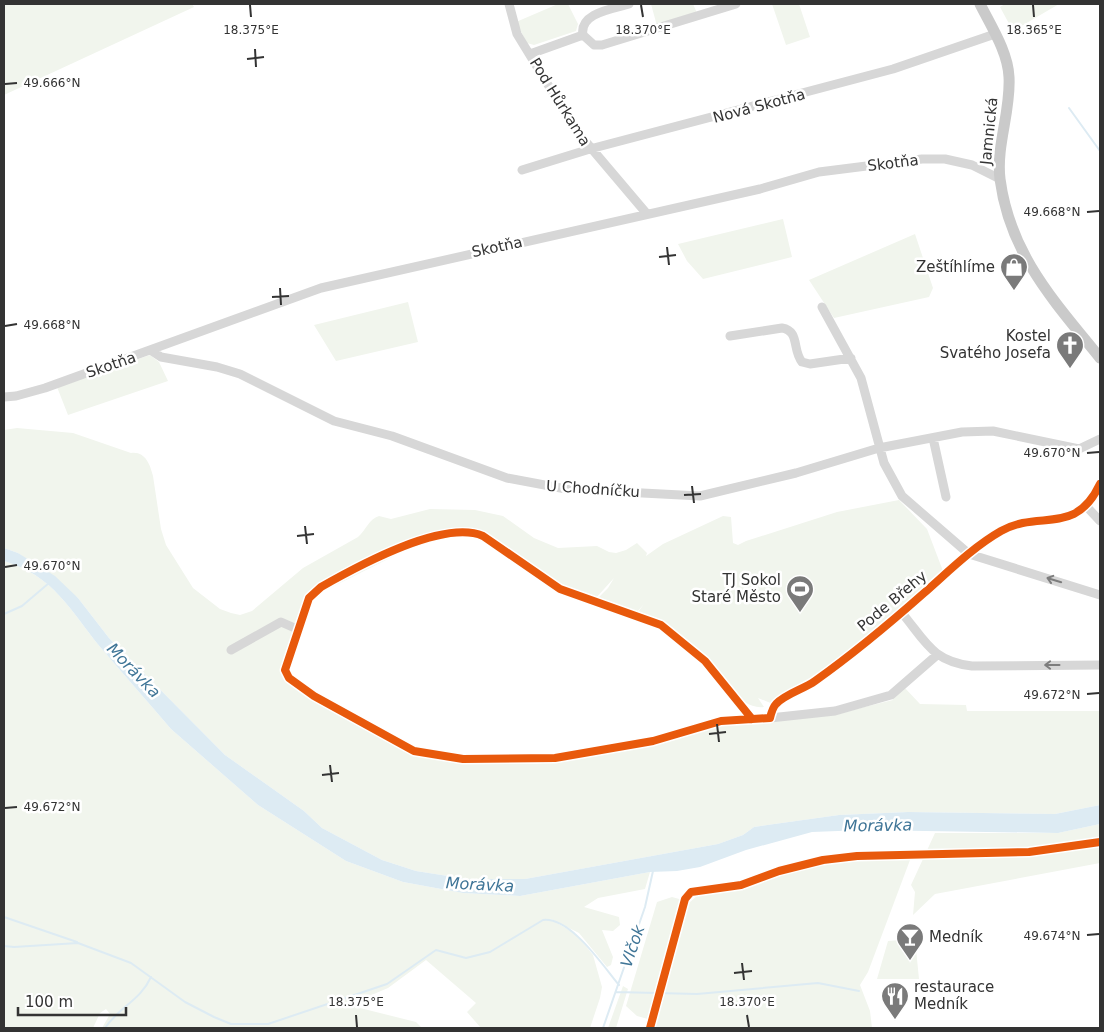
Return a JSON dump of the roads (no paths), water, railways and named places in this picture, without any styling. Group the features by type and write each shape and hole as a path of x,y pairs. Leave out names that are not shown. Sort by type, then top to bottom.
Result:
{"main road":[{"name":"Jamnická","path":"980,4 995,34 1006,62 1009,76 1001,146 1000,179 1015,239 1030,268 1100,358"}],"street":[{"name":"Pod Hůrkama","path":"509,4 517,34 575,129 647,214"},
{"path":"629,4 588,18 582,26 583,35 594,45 602,45 736,4"},
{"name":"Nová Skotňa","path":"522,170 590,149 893,70 995,34"},
{"path":"530,54 583,35"},
{"name":"Skotňa","path":"4,397 16,396 46,388 321,288 760,189 818,172 922,159 945,159 972,165 1000,179"},
{"path":"822,307 862,378 884,463 902,496 969,554 1100,595"},
{"path":"730,336 782,328 790,329 794,333 798,357 802,362 810,364 851,358"},
{"name":"U Chodníčku","path":"152,351 161,357 217,367 240,374 334,421 392,436 507,478 566,489 700,496 796,474 879,448 962,432 993,431 1079,449 1100,439"},
{"path":"933,438 946,497"},
{"path":"1100,484 1093,500 1086,506 1100,521"},
{"name":"Pode Břehy","path":"770,718 776,704 814,682 902,613 969,554 1001,531 1014,525 1064,518 1086,506"},
{"path":"752,719 705,661 661,625 560,588 483,536 474,532 463,531 421,539 328,583 309,598 286,670 289,678 314,696 419,753 463,759 555,758 652,741 722,721 770,718 835,710 891,695 937,655"},
{"name":"Pode Břehy","path":"902,613 937,655 956,664 972,666 1100,665"},
{"path":"231,650 281,622 298,629"}],"water":[{"name":"Morávka","path":"4,548 18,553 55,576 78,598 109,638 225,755 304,811 322,828 382,860 416,871 467,879 525,879 718,844 743,835 754,827 839,815 908,812 1055,814 1100,805 1100,824 1058,833 864,830 812,832 746,850 700,867 677,871 650,872 520,896 463,893 403,882 346,861 258,805 171,729 101,648 60,596 36,576 21,567 4,561"}],"waterway":[{"path":"1069,108 1100,151"},
{"path":"4,614 22,606 49,583"},
{"name":"Vlčok","path":"603,1028 645,907 653,871"},
{"path":"4,917 77,942"},
{"path":"4,946 78,943 131,963 185,1002 231,1024 268,1024 387,984 436,950 466,958 490,952 543,920 554,921 575,934 586,944 619,985"},
{"path":"105,1028 117,1014 136,998 151,977"},
{"path":"616,992 697,994 818,983 859,991"}],"place":[{"name":"Zeštíhlíme","path":"1014,291"},
{"name":"Kostel Svatého Josefa","path":"1070,369"},
{"name":"TJ Sokol Staré Město","path":"800,613"},
{"name":"Medník","path":"910,961"},
{"name":"restaurace Medník","path":"895,1020"}]}
